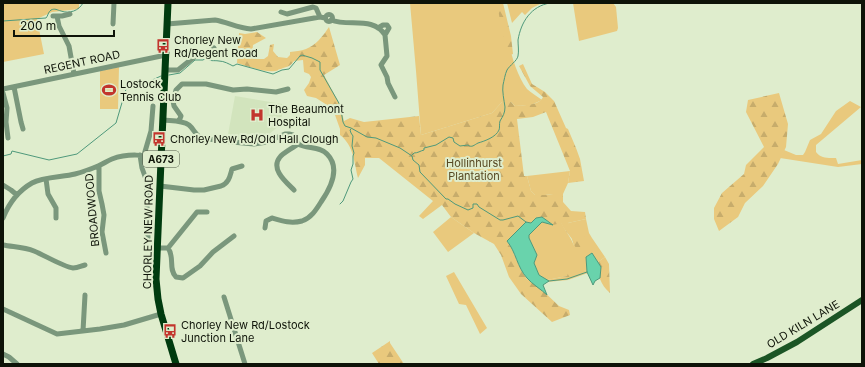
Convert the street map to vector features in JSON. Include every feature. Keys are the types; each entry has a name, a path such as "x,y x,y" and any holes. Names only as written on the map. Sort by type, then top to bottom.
{"highway":[{"name":"CHORLEY NEW ROAD","path":"168,3 156,288 161,314 176,364"}],"main road":[{"name":"OLD KILN LANE","path":"753,364 797,342 862,300"}],"street":[{"path":"113,24 114,3"},
{"path":"281,12 287,14 313,7 316,8 323,17"},
{"path":"70,14 55,16 65,43 69,48 74,74"},
{"path":"167,24 215,20 251,29 330,15 332,17 331,20 337,22 365,23 378,28 385,35"},
{"path":"378,28 387,24 389,28 385,35 387,56 381,65 395,97"},
{"path":"165,70 178,70 198,54 215,48"},
{"name":"REGENT ROAD","path":"3,89 166,55"},
{"path":"179,121 180,116 174,106 173,101 176,90 182,84 206,84 233,90 247,89 276,92 288,89"},
{"path":"14,87 23,129"},
{"path":"3,93 6,108 8,138"},
{"path":"147,234 147,182 142,168 142,155 151,131 151,108"},
{"path":"163,120 179,121 190,126 201,138 232,142 254,144 265,143 285,134 289,134 293,135 298,144 305,147 322,150 329,155 334,172 332,182 330,188 314,213 304,220 296,222 272,218 266,221 265,228"},
{"path":"294,190 279,173 277,165 280,157 298,144"},
{"path":"3,218 10,203 17,195 35,182 76,174 112,159 126,155 142,155 161,158"},
{"name":"BROADWOOD","path":"98,166 99,191 104,215 102,232 105,254"},
{"path":"160,186 204,190 221,186 228,180 232,169 242,166"},
{"path":"46,179 48,194 56,208 56,218"},
{"path":"3,185 17,195"},
{"path":"168,248 197,212 207,212"},
{"path":"168,248 172,255 173,272 176,277 183,278 200,266 213,252 234,236"},
{"path":"3,245 32,250 71,268 77,268 85,265"},
{"path":"157,248 168,248"},
{"path":"83,331 85,295"},
{"path":"224,297 245,364"},
{"path":"3,309 54,334 124,325 161,314"},
{"path":"3,354 17,364"}],"shaded area":[{"name":"The Beaumont Hospital","path":"235,96 282,104 281,123 268,135 268,140 259,142 227,140"},
{"path":"542,217 553,225 542,222 529,235 529,238 537,255 534,263 539,275 549,281 543,285 547,295 524,274 513,250 507,241 526,222 531,223 536,218"},
{"path":"592,253 601,267 600,278 595,281 593,285 587,272 586,257"}],"green space":[{"path":"3,3 79,3 79,9 52,12 37,19 44,54 3,62"},
{"path":"410,3 500,3 513,59 521,80 530,92 542,100 531,105 515,106 511,102 502,102 492,113 421,135"},
{"path":"497,3 503,3 511,36 513,54 510,55 504,36"},
{"path":"507,3 542,3 532,8 525,15 522,12 512,23"},
{"path":"573,3 613,3 616,7 617,31 579,41"},
{"name":"Hollinhurst Plantation","path":"329,27 340,65 324,75 340,105 344,121 350,118 364,122 419,116 421,135 492,113 502,102 511,102 515,106 535,104 543,97 530,86 519,66 523,64 532,84 545,92 554,101 576,148 580,159 584,181 568,183 570,171 546,112 533,117 517,119 524,176 527,176 531,191 535,195 563,194 563,202 571,211 585,212 586,219 568,223 587,239 587,241 579,248 576,248 572,239 561,223 553,225 542,217 536,218 507,241 527,279 539,287 559,306 569,310 570,315 552,322 521,294 509,277 501,255 494,244 474,233 451,217 442,205 423,219 419,216 433,201 379,158 365,158 365,165 358,178 351,149 345,139 340,135 340,129 335,115 328,109 327,105 316,98 307,96 304,90 311,77 309,74 304,72 303,60 294,61 291,65 276,71 256,69 237,63 239,33 245,34 257,32 266,38 253,45 252,55 256,59 264,59 268,56 270,45 274,44 273,51 278,57 287,58 290,55 290,52 304,50 316,43"},
{"name":"Lostock Tennis Club","path":"119,67 118,109 100,109 100,71"},
{"path":"779,93 788,124 786,147 778,164 763,186 745,203 738,217 719,231 714,219 714,208 722,193 744,174 746,165 764,147 746,112 748,100"},
{"path":"850,101 861,107 816,145 816,152 823,157 836,158 838,164 862,160 862,164 838,167 780,158 784,150 796,155 803,155 810,140 821,134 836,111"},
{"path":"570,171 568,183 563,194 535,195 531,191 527,176"},
{"path":"451,217 474,233 448,252 433,232"},
{"path":"586,219 589,233 605,257 598,262 592,253 586,257 587,270 567,276 547,280 539,275 534,263 537,255 529,235 542,222 553,224 561,222 574,246 568,223"},
{"path":"605,257 609,264 610,293 600,279 601,269 598,262"},
{"path":"578,268 583,271 587,270 588,273 568,280 547,282 549,281 547,280 567,276 569,271"},
{"path":"454,272 487,328 480,334 466,305 459,304 446,276"},
{"path":"390,341 404,364 379,364 372,353"}],"waterway":[{"path":"3,21 46,18 51,10 55,9 70,12 79,8 83,3"},
{"path":"412,155 424,150 424,148 436,145 449,137 453,138 454,142 460,146 472,146 490,138 498,132 500,121 505,109 503,85 507,70 518,56 519,33 524,21 532,11 550,3"},
{"path":"169,75 180,73 195,60 203,60 206,58 233,66 237,64 273,74 289,69 302,55 312,58 320,62 320,70 340,105 345,126 367,137 376,138 400,148 412,156 413,160 419,165 420,172 446,199 455,204 468,210 473,208 473,204 477,204 479,207 500,220 518,216 526,222"},
{"path":"3,156 11,154 12,151 49,160 77,154 116,123 126,89 144,81 150,81 161,76"},
{"path":"340,204 343,201 353,179 351,170 354,153 351,129"},
{"path":"549,281 567,279 587,272"}],"place":[{"name":"Chorley New Rd/Regent Road","path":"163,46"},
{"name":"Lostock Tennis Club","path":"109,90"},
{"name":"The Beaumont Hospital","path":"257,115"},
{"name":"Chorley New Rd/Old Hall Clough","path":"159,139"},
{"name":"Chorley New Rd/Lostock Junction Lane","path":"170,331"}]}
